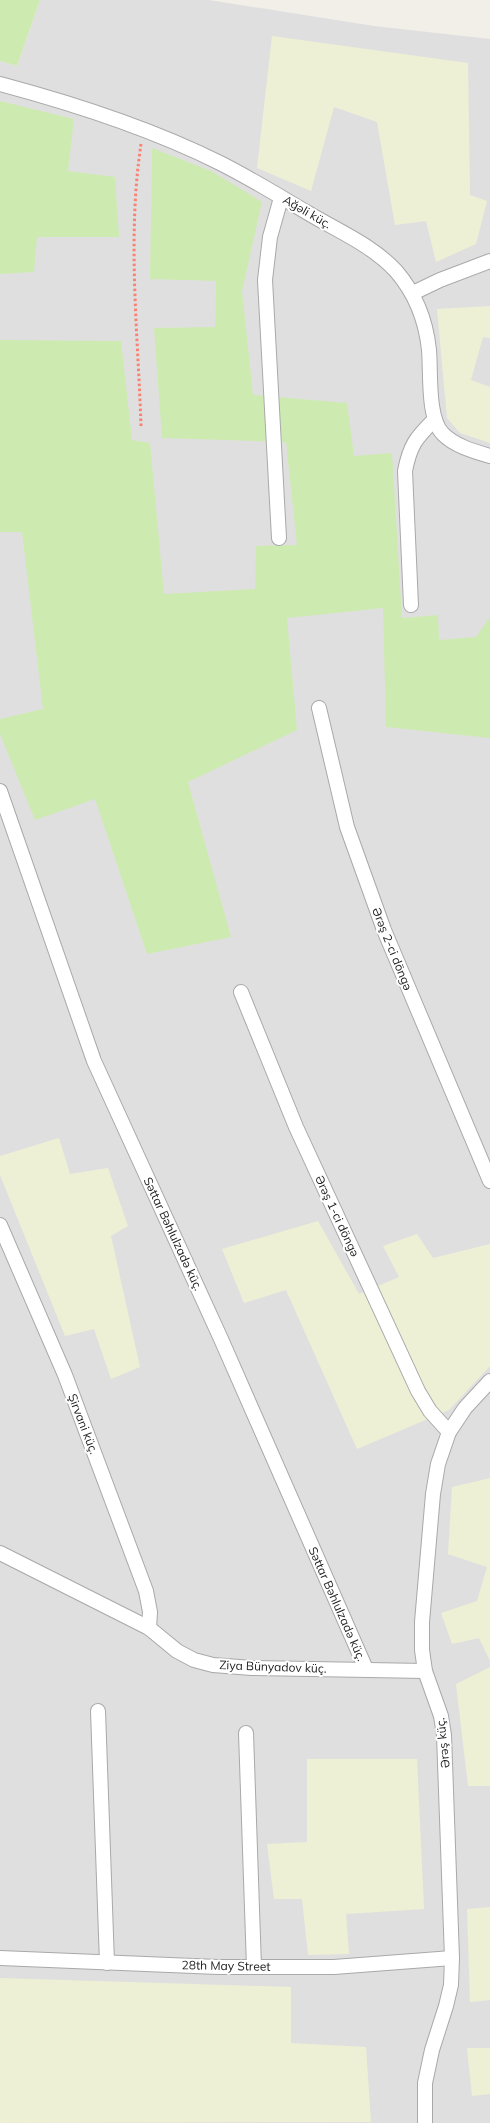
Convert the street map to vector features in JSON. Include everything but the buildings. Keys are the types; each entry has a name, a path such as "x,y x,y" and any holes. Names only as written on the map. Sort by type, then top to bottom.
{"street":[{"name":"Ağəli küç.","path":"0,84 98,112 221,164 374,251 396,271 413,293 424,322 429,348 434,420"},
{"path":"279,538 265,280 270,237 281,198"},
{"path":"413,293 440,280 490,261"},
{"path":"411,605 405,471 409,450 416,439 434,420 442,432 454,443 490,456"},
{"name":"Ərəş 2-ci döngə","path":"319,708 347,827 384,930 490,1181"},
{"name":"Səttar Bəhlulzadə küç.","path":"0,791 94,1061 221,1339 366,1669"},
{"name":"Ərəş 1-ci döngə","path":"241,992 296,1127 418,1391 430,1412 449,1432"},
{"name":"Şirvani küç.","path":"0,1225 64,1375 146,1591 150,1612 149,1628"},
{"name":"Ərəş küç.","path":"425,2123 425,2083 432,2050 451,1984 452,1958 444,1735 435,1693 425,1671 422,1650 422,1622 433,1494 438,1464 449,1432 465,1408 490,1381"},
{"name":"Ziya Bünyadov küç.","path":"0,1553 149,1628 177,1651 194,1660 213,1665 252,1668 425,1671"},
{"path":"98,1711 106,1963"},
{"path":"246,1733 254,1967"},
{"name":"28th May Street","path":"0,1958 106,1963 334,1968 452,1958"}],"path":[{"path":"141,426 134,222 135,184 143,131"}],"shaded area":[{"path":"40,0 209,0 374,26 490,39 490,2123 0,2123 0,61 17,66"}],"green space":[{"path":"0,0 40,0 17,66 0,61"},
{"path":"272,36 468,63 470,195 487,201 476,244 436,262 426,221 395,225 377,122 334,107 311,191 257,168"},
{"path":"0,101 74,119 68,171 115,177 119,237 37,237 34,272 0,274"},
{"path":"152,148 211,171 262,202 242,291 253,395 347,403 354,456 392,453 402,618 438,615 439,640 476,637 490,617 490,738 386,727 383,608 287,618 297,730 188,782 231,937 147,954 95,799 35,820 0,734 0,719 43,709 22,532 0,532 0,340 121,341 132,440 150,443 164,594 255,589 256,546 297,545 286,442 162,438 154,328 215,327 216,281 150,279"},
{"path":"490,306 490,338 483,337 471,380 490,387 490,443 460,433 447,418 437,309"},
{"path":"59,1138 70,1174 108,1168 128,1226 111,1236 140,1367 111,1379 94,1329 65,1336 0,1175 0,1156"},
{"path":"318,1221 359,1294 399,1277 383,1246 417,1234 433,1258 490,1244 490,1366 449,1410 357,1449 286,1290 244,1303 222,1249"},
{"path":"490,1478 490,1661 479,1638 452,1644 441,1613 477,1601 487,1567 448,1554 452,1487"},
{"path":"490,1667 490,1786 468,1786 456,1684"},
{"path":"307,1759 417,1759 424,1909 346,1914 349,1954 308,1955 302,1899 274,1899 267,1844 307,1842"},
{"path":"490,1907 490,2000 470,2002 467,1909"},
{"path":"0,1978 291,1987 291,2043 366,2047 371,2122 0,2123"},
{"path":"467,2048 490,2048 490,2094 472,2096"}]}
